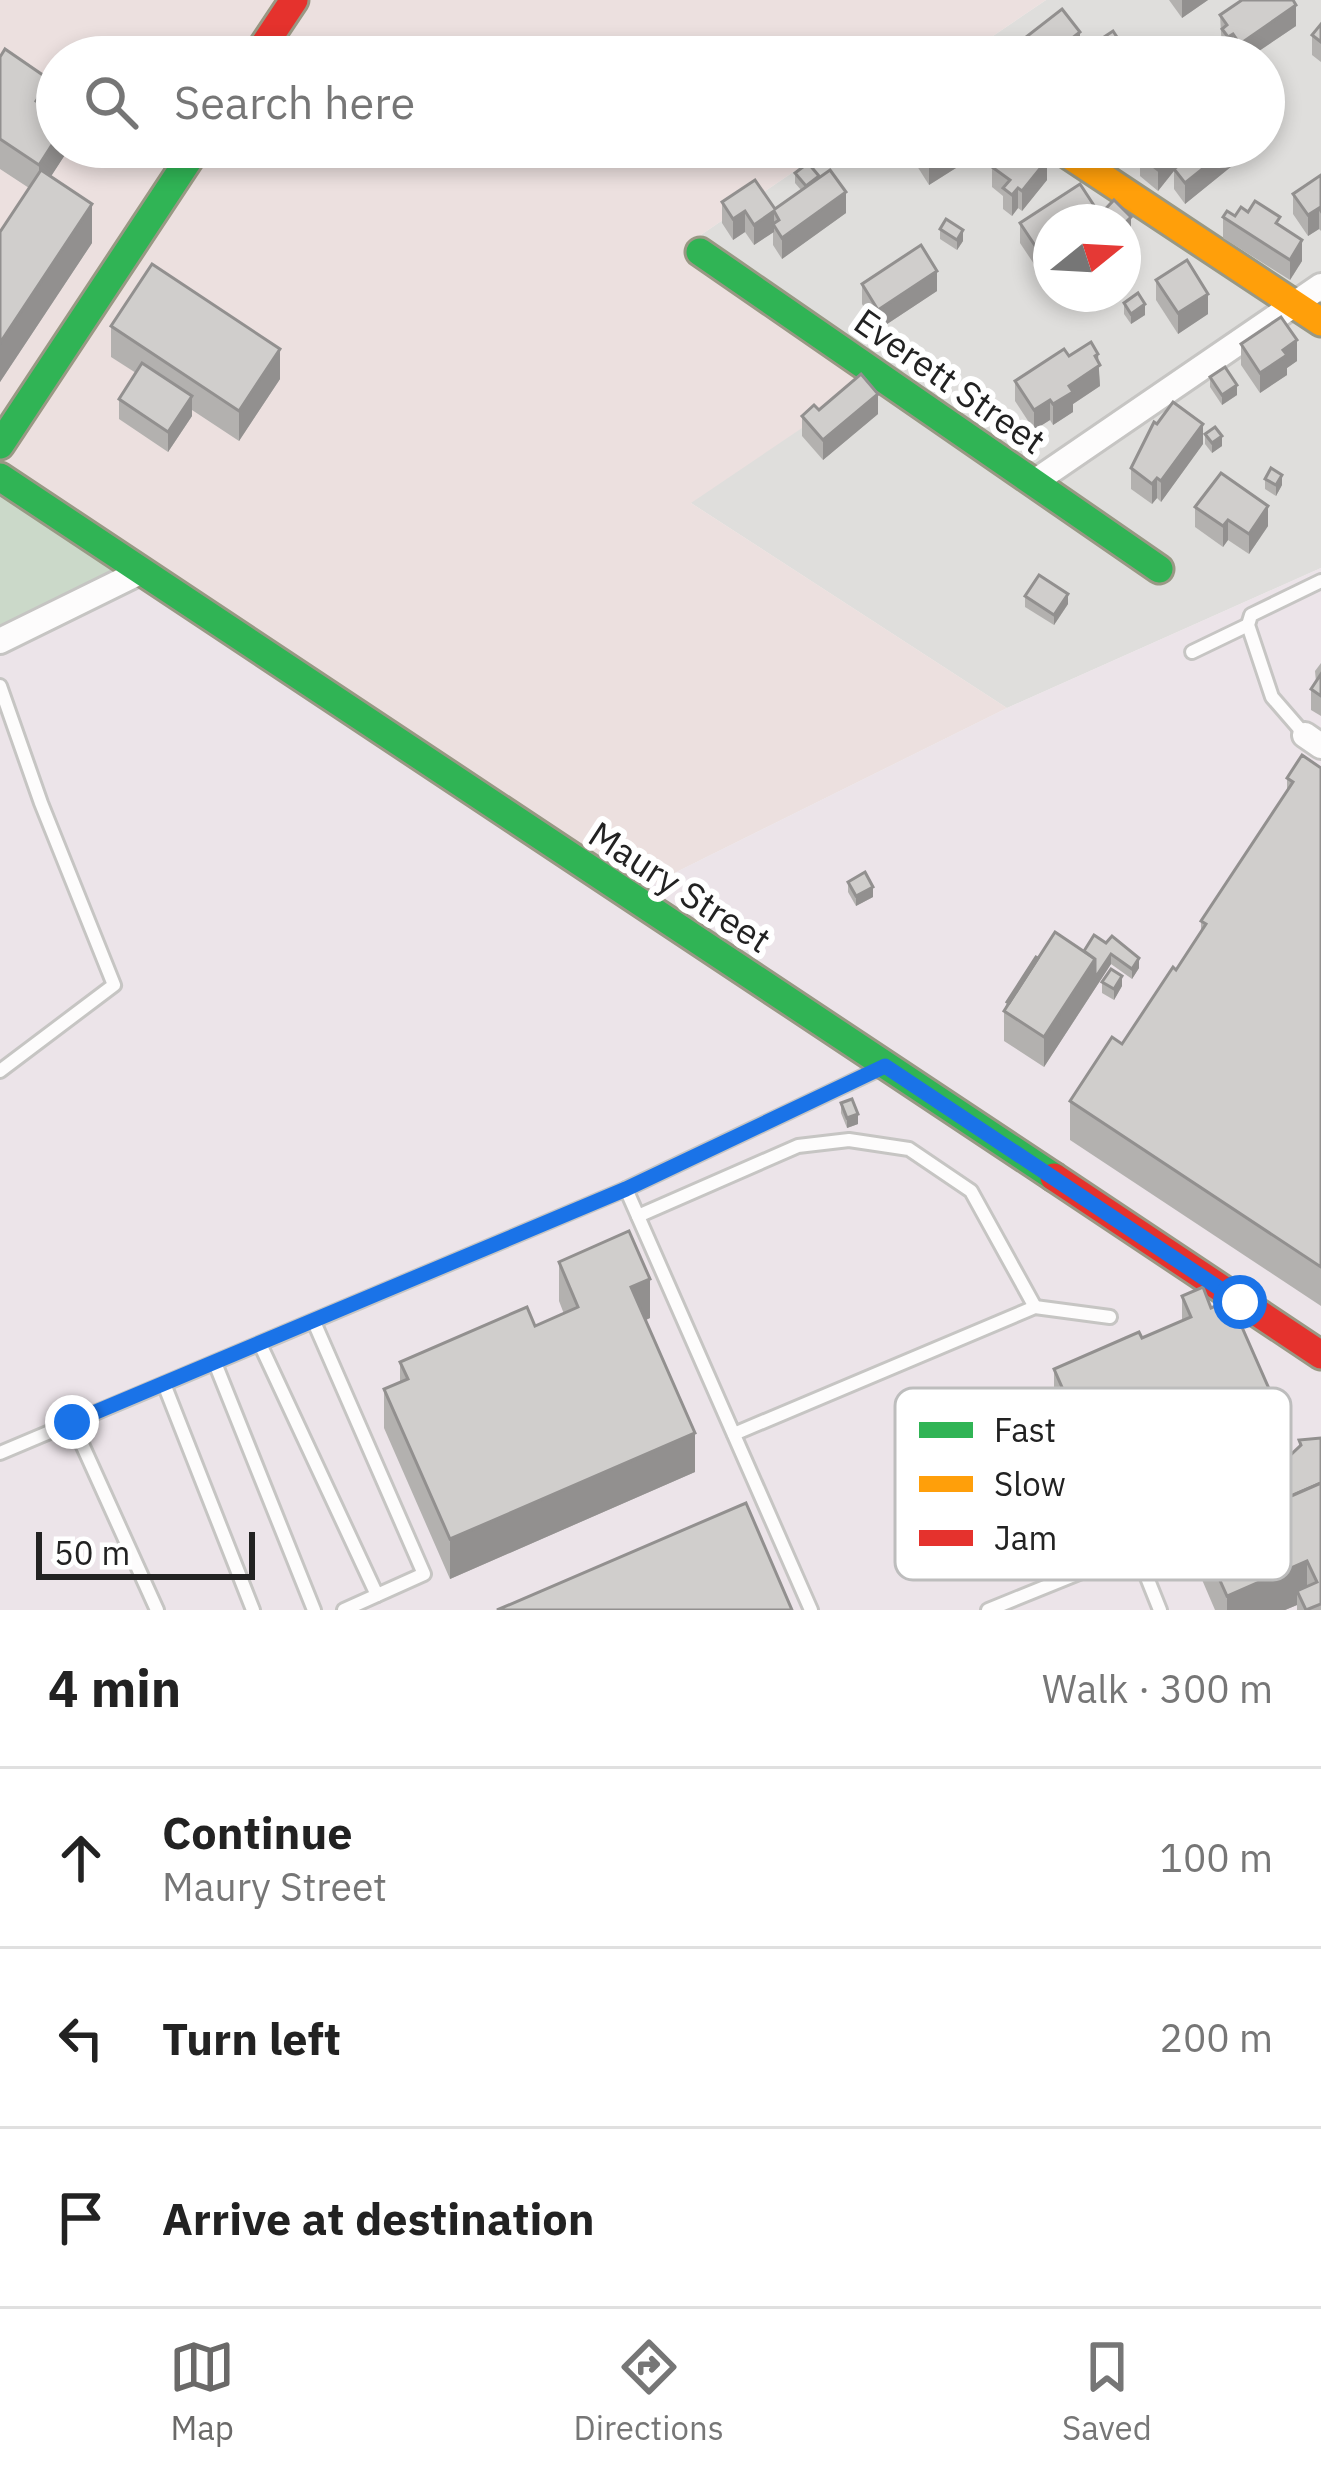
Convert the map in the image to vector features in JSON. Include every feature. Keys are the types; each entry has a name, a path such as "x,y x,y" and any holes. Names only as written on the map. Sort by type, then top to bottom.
{"street":[{"path":"270,36 294,0"},
{"path":"0,445 183,168"},
{"path":"1089,168 1321,322"},
{"name":"Everett Street","path":"700,252 1159,569"},
{"path":"1033,483 1321,286"},
{"name":"Maury Street","path":"0,477 1321,1355"},
{"path":"0,641 140,572"}],"lane":[{"path":"1313,740 1272,697 1248,625 1251,615 1321,580"},
{"path":"1192,652 1248,625"},
{"path":"0,686 114,986 0,1071"},
{"path":"0,1453 626,1189 885,1066"},
{"path":"638,1216 798,1147 849,1140 909,1149 971,1191 1035,1307"},
{"path":"626,1189 811,1610"},
{"path":"734,1434 1035,1307 1110,1317"},
{"path":"314,1322 424,1574 344,1610"},
{"path":"260,1344 376,1595"},
{"path":"215,1363 314,1610"},
{"path":"164,1384 253,1610"},
{"path":"72,1422 157,1610"},
{"path":"988,1610 1062,1580"},
{"path":"1148,1580 1160,1610"}],"shaded area":[{"path":"0,0 1046,0 993,36 36,36 36,168 799,168 689,243 876,378 691,503 1007,708 624,898 0,480"},
{"path":"1046,0 1321,0 1321,568 1007,708 691,503 689,243 799,168 1285,168 1285,36 993,36"},
{"path":"1321,568 1321,1610 0,1610 0,653 154,580 624,898 1007,708"}],"green space":[{"path":"0,480 154,580 0,653"}],"building":[{"path":"1242,0 1293,0 1296,5 1251,36 1227,36 1220,15"},
{"path":"1062,9 1080,32 1075,36 1027,36"},
{"path":"5,49 36,70 36,163 0,139 0,57"},
{"path":"812,168 819,176 806,186 795,173"},
{"path":"993,168 1041,168 1022,191 1018,188 1012,195 1003,188 1010,180"},
{"path":"1175,168 1204,168 1185,183"},
{"path":"41,170 92,204 0,343 0,232"},
{"path":"830,170 846,192 782,238 773,224 779,220 774,211 754,225 745,211 733,219 722,202 755,180 775,209"},
{"path":"1321,175 1321,211 1308,215 1293,194"},
{"path":"1080,184 1093,204 1049,204"},
{"path":"1255,201 1280,217 1276,223 1302,240 1290,260 1223,217 1227,211 1235,216 1241,207 1248,212"},
{"path":"1033,215 1033,242 1020,223"},
{"path":"946,219 963,230 957,240 940,229"},
{"path":"921,245 937,271 878,310 862,284"},
{"path":"1187,260 1208,294 1178,313 1156,280"},
{"path":"152,264 280,349 239,411 111,326"},
{"path":"1281,317 1297,340 1283,350 1287,355 1260,373 1241,344"},
{"path":"1091,342 1100,365 1069,386 1073,392 1034,410 1015,381 1064,349 1069,356"},
{"path":"142,363 192,396 168,432 119,399"},
{"path":"1225,367 1237,385 1222,395 1210,377"},
{"path":"861,374 878,394 823,440 802,416 814,405 819,410"},
{"path":"1173,402 1203,424 1161,481 1157,478 1152,484 1131,468 1154,422"},
{"path":"1215,427 1222,436 1212,443 1205,434"},
{"path":"1271,468 1282,475 1276,485 1265,479"},
{"path":"1221,473 1268,506 1249,534 1228,520 1223,526 1195,507"},
{"path":"1039,575 1068,594 1054,615 1025,596"},
{"path":"1321,674 1321,696 1311,689"},
{"path":"1302,755 1321,768 1321,1267 1070,1101 1112,1037 1122,1044 1173,967 1176,970 1206,924 1201,921 1293,782 1287,778"},
{"path":"865,872 873,887 856,896 848,882"},
{"path":"1055,932 1095,959 1044,1037 1004,1011"},
{"path":"1094,935 1106,943 1112,936 1139,958 1132,969 1111,954 1095,978 1095,959 1084,951"},
{"path":"1036,957 1038,958 1007,1002"},
{"path":"1111,969 1122,976 1114,989 1102,982"},
{"path":"852,1099 858,1114 847,1118 841,1103"},
{"path":"629,1231 650,1279 631,1287 695,1433 450,1539 384,1389 408,1379 400,1362 527,1307 535,1326 578,1307 559,1262"},
{"path":"1203,1287 1211,1308 1230,1300 1269,1388 1062,1388 1054,1369 1139,1332 1142,1338 1191,1317 1182,1296"},
{"path":"1321,1438 1321,1483 1291,1496 1291,1454 1301,1445 1299,1440"},
{"path":"1321,1483 1321,1604 1306,1610 1297,1591 1317,1582 1307,1561 1291,1568 1291,1496"},
{"path":"746,1503 792,1610 497,1610"},
{"path":"1220,1580 1264,1580 1227,1596"}],"traffic: fast":[{"path":"0,445 183,168"},
{"path":"700,252 1159,569"},
{"path":"0,477 1054,1177"}],"traffic: slow":[{"path":"1089,168 1321,322"}],"traffic: jam":[{"path":"270,36 294,0"},
{"path":"1054,1177 1321,1355"}],"route":[{"path":"72,1422 626,1189 885,1066 1240,1302"}]}
